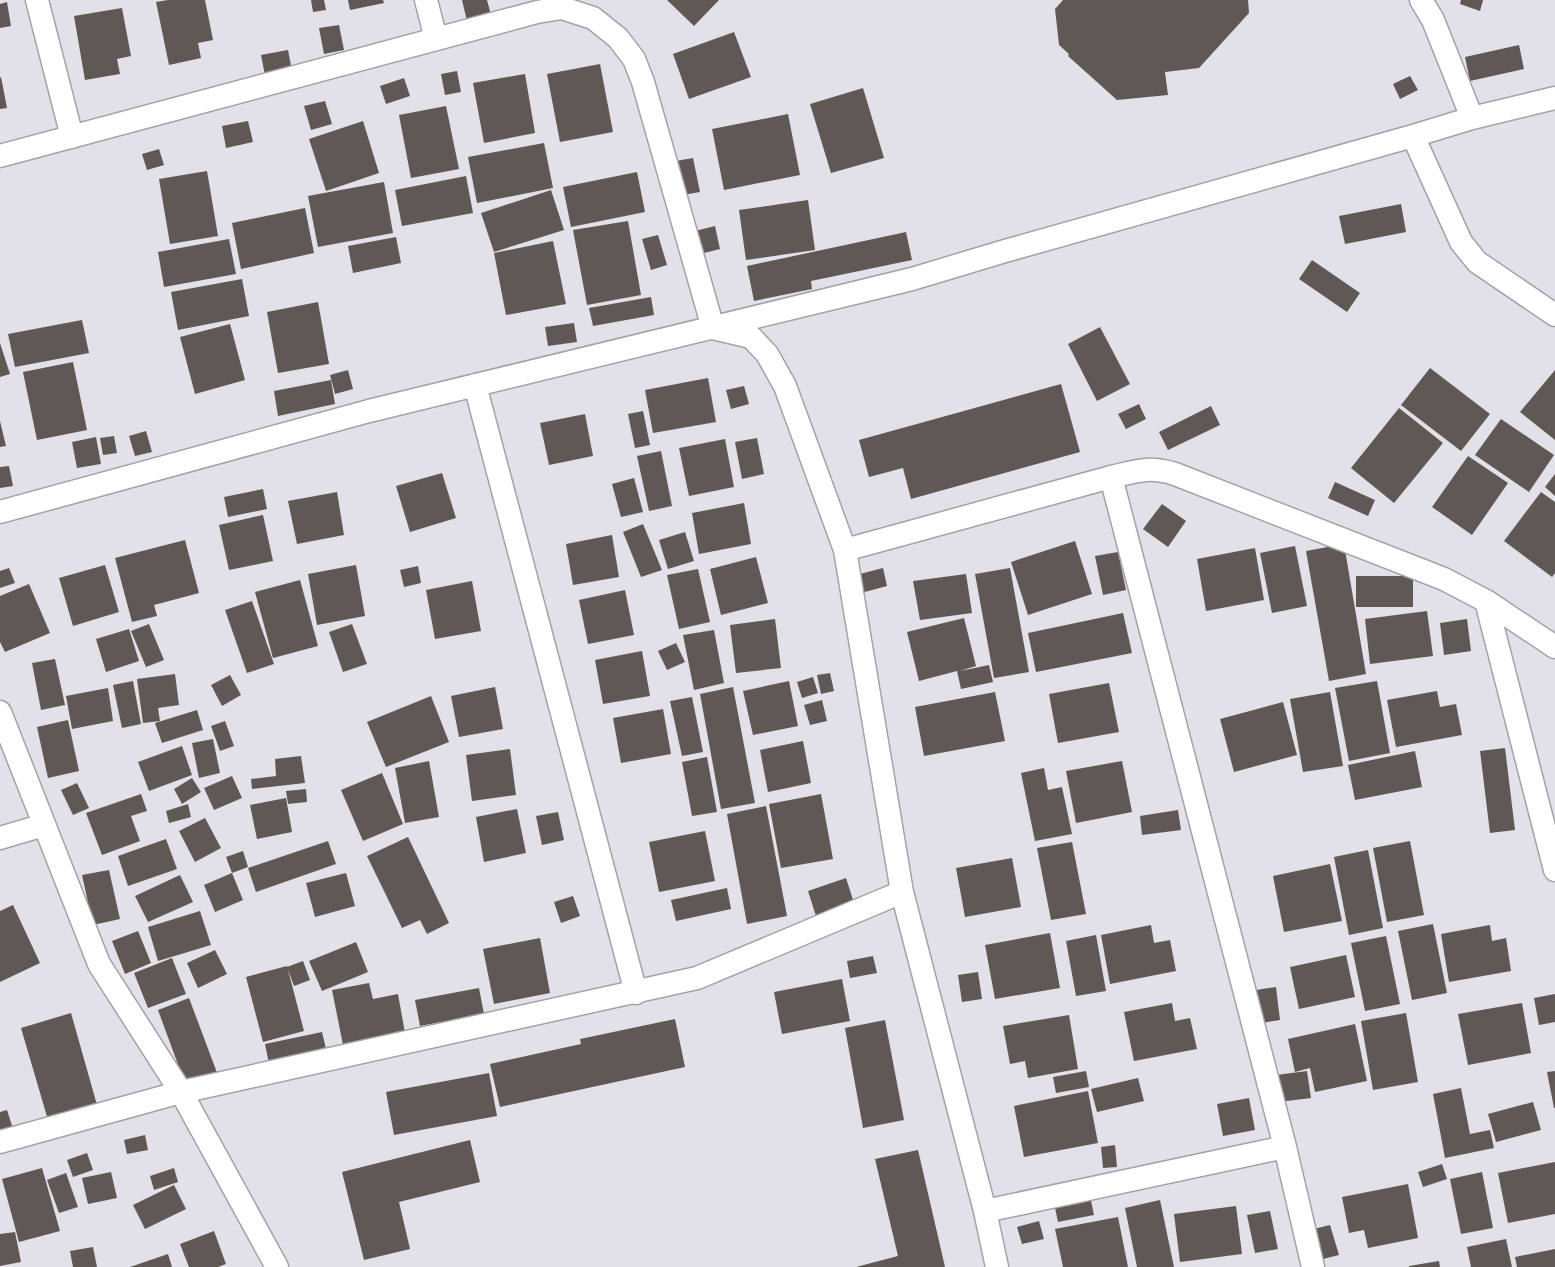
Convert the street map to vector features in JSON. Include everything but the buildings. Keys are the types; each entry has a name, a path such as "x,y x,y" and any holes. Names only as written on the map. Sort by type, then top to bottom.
{"street":[{"path":"36,0 72,137"},
{"path":"426,0 436,39"},
{"path":"1421,0 1433,20 1472,118"},
{"path":"0,156 538,12 562,8 593,18 618,38 634,59 644,82 713,328"},
{"path":"0,512 369,411 912,279 1472,118 1555,98"},
{"path":"1413,136 1460,242 1477,262 1555,314"},
{"path":"713,328 751,337 767,354 784,386 845,550 902,892 985,1210 997,1267"},
{"path":"475,386 636,993"},
{"path":"845,550 1111,477 1141,470 1158,469 1444,579 1486,601 1555,647"},
{"path":"1111,477 1285,1147 1313,1267"},
{"path":"1486,601 1555,870"},
{"path":"0,712 99,964 181,1092 277,1267"},
{"path":"0,838 44,825"},
{"path":"0,1142 181,1092 697,978 902,892"},
{"path":"985,1210 1285,1147"}]}
